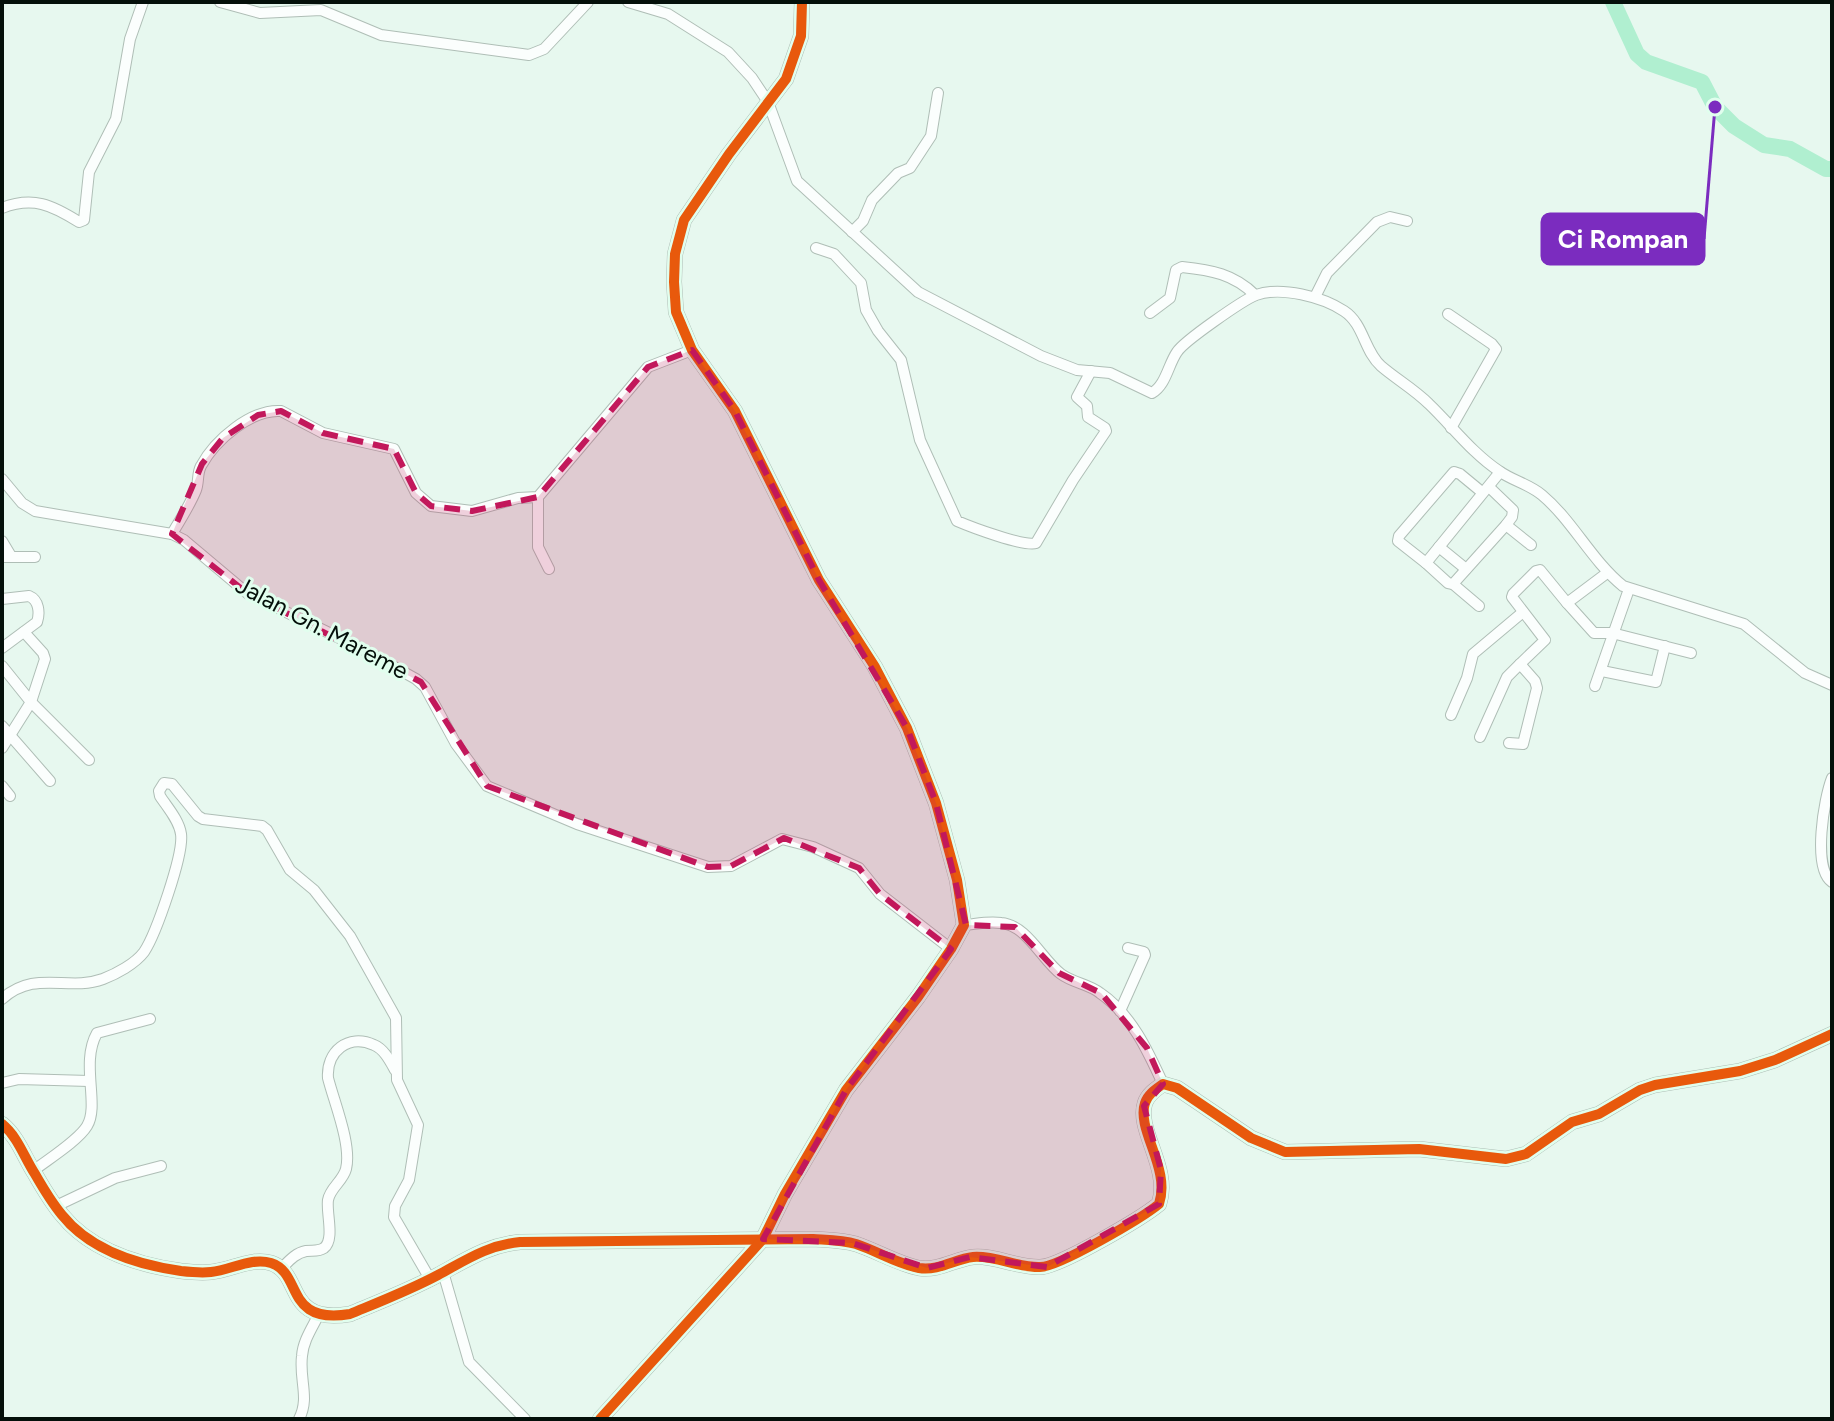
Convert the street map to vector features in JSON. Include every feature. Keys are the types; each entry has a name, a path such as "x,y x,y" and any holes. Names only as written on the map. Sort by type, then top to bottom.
{"street":[{"path":"2,208 34,201 48,204 79,222 84,220 89,172 116,119 130,39 143,2"},
{"path":"220,2 260,13 321,10 381,35 529,55 544,49 588,2"},
{"path":"628,2 668,14 713,41 740,64 768,102 794,176 814,198 918,292 951,311 1041,356 1077,370 1110,373 1149,392 1155,391 1185,343 1255,295 1296,294 1332,304 1353,318 1377,363 1428,402 1451,428 1500,472 1541,494 1562,514 1607,573 1629,589 1744,624 1805,673 1832,685"},
{"path":"600,1419 763,1239 785,1194 846,1090 918,997 964,925 957,880 936,803 907,728 875,667 819,580 735,411 692,350 676,312 674,282 679,233 684,220 786,79 801,36 802,2"},
{"path":"852,232 863,221 869,204 898,173 910,168 931,136 938,93"},
{"path":"1315,297 1327,273 1377,222 1390,217 1407,221"},
{"path":"816,248 834,254 859,280 866,310 901,360 920,440 957,521 1011,541 1036,543 1106,430 1088,417 1087,406 1077,397 1091,371"},
{"path":"1150,313 1170,298 1179,267 1225,274 1255,295"},
{"path":"1448,314 1496,349 1451,428"},
{"path":"549,569 538,547 538,497 648,367 692,350"},
{"path":"172,534 195,492 202,464 215,447 223,438 258,415 274,410 323,433 394,449 416,493 431,506 472,511 518,498 538,497"},
{"path":"1453,584 1506,525 1513,510 1454,472 1399,536 1400,544 1479,606"},
{"path":"1426,563 1500,472"},
{"name":"Jalan Gn. Mareme","path":"2,479 22,503 35,511 172,534 184,540 247,593 364,650 421,682 475,773 493,790 577,824 708,867 731,866 782,839 813,847 859,868 880,894 951,949"},
{"path":"1506,525 1531,545"},
{"path":"2,541 6,556 35,557"},
{"path":"1439,547 1466,569"},
{"path":"1480,737 1508,674 1545,640 1512,595 1538,570 1543,571 1594,633 1612,633 1691,653"},
{"path":"1567,603 1607,573"},
{"path":"1595,686 1629,589"},
{"path":"2,599 29,596 35,600 39,617 24,632 4,643"},
{"path":"1451,715 1467,678 1473,654 1523,612"},
{"path":"2,748 31,702 45,656 24,632"},
{"path":"1602,671 1656,682 1665,646"},
{"path":"1509,743 1523,744 1537,685 1520,664"},
{"path":"2,666 31,702 89,760"},
{"path":"2,726 50,781"},
{"path":"1832,778 1822,818 1825,874 1832,882"},
{"path":"2,999 27,984 45,981 91,982 104,978 143,952 165,903 181,842 181,831 160,796 160,786 172,784 203,819 262,826 290,870 325,902 350,936 396,1018 397,1080 418,1125 409,1180 395,1206 394,1217 437,1275 469,1362 525,1419"},
{"path":"2,786 10,796"},
{"path":"964,925 997,922 1015,927 1059,973 1101,993 1120,1011 1147,1048 1163,1084"},
{"path":"1120,1011 1145,955 1128,948"},
{"path":"33,1171 88,1125 91,1113 90,1045 97,1033 150,1019"},
{"path":"1163,1084 1177,1088 1251,1138 1285,1152 1419,1149 1506,1159 1526,1154 1572,1122 1599,1114 1640,1090 1740,1071 1775,1060 1832,1034"},
{"path":"281,1269 293,1257 305,1251 322,1250 326,1246 329,1239 328,1201 346,1170 345,1144 328,1078 327,1067 331,1057 343,1044 374,1044 382,1050 396,1072"},
{"path":"2,1083 19,1079 89,1081"},
{"path":"2,1124 62,1216 98,1244 114,1253 151,1265 183,1271 211,1272 261,1262 272,1263 281,1269 300,1301 319,1314 335,1316 350,1314 437,1275 478,1252 504,1243 813,1239 852,1243 916,1267 927,1268 970,1257 1036,1267 1057,1264 1159,1204 1161,1170 1144,1106 1146,1099 1163,1084"},
{"path":"56,1206 115,1178 161,1166"},
{"path":"299,1419 306,1401 300,1380 302,1355 305,1340 319,1314"}],"highlighted area":[{"path":"692,350 735,411 819,580 907,728 936,803 966,925 1015,927 1059,973 1101,993 1147,1048 1163,1084 1144,1106 1161,1170 1159,1204 1047,1267 970,1257 927,1268 852,1243 763,1239 846,1090 951,949 880,894 859,868 784,838 731,866 708,867 487,786 421,682 247,593 172,534 202,464 223,438 258,415 281,411 323,433 394,449 416,493 431,506 472,511 538,497 648,367"}],"waterway":[{"path":"1613,2 1637,54 1646,62 1702,82 1715,107 1734,126 1764,145 1790,149 1826,169 1832,169"}],"cycle path":[{"path":"600,1419 763,1239 785,1194 846,1090 918,997 964,925 957,880 936,803 907,728 875,667 819,580 735,411 692,350 676,312 675,254 684,220 786,79 801,36 802,2"},
{"path":"2,1124 17,1141 62,1215 86,1238 101,1247 132,1260 185,1271 211,1272 249,1263 271,1263 281,1269 304,1305 314,1312 350,1314 417,1286 487,1250 520,1242 813,1239 856,1244 919,1268 933,1268 973,1257 1040,1267 1082,1251 1159,1204 1161,1177 1144,1114 1148,1097 1163,1084 1177,1088 1251,1138 1285,1152 1419,1149 1506,1159 1526,1154 1572,1122 1599,1114 1640,1090 1740,1071 1775,1060 1832,1034"}],"place":[{"name":"Ci Rompan","path":"1715,107"}]}
